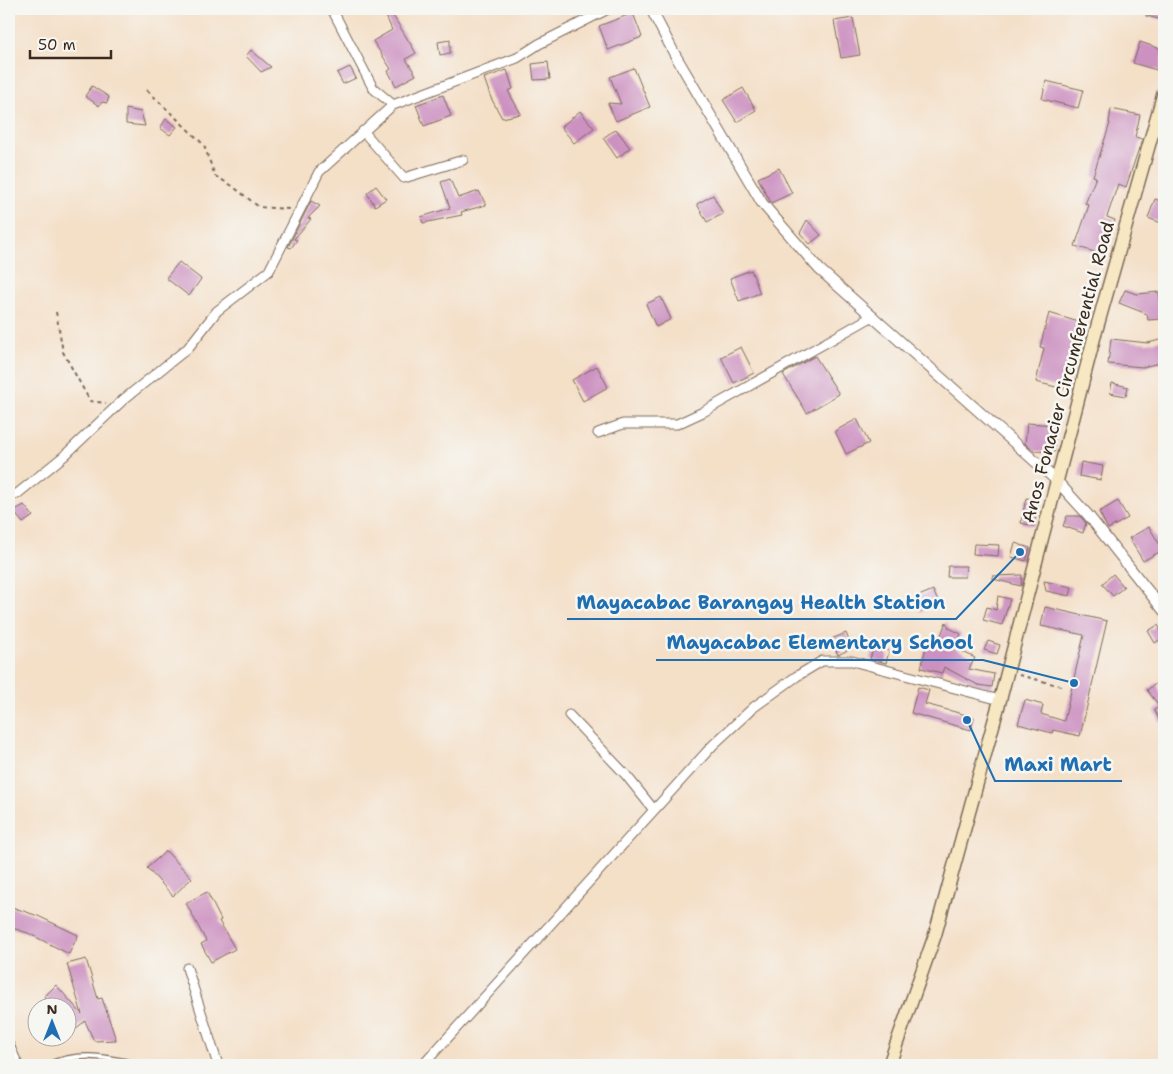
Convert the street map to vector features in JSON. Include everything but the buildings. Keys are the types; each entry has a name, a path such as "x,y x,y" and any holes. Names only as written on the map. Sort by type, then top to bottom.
{"main road":[{"name":"Anos Fonacier Circumferential Road","path":"889,1065 936,935 1000,700 1096,328 1164,92"}],"street":[{"path":"9,496 17,494 64,456 119,404 188,348 217,311 269,271 319,172 393,105 516,58 539,44 608,9"},
{"path":"651,9 674,53 762,203 819,269 1056,480 1088,515 1164,612"},
{"path":"334,13 373,88 393,105"},
{"path":"363,131 404,178 463,160"},
{"path":"598,433 623,424 677,424 703,412 873,316"},
{"path":"423,1065 713,745 754,707 797,676 822,661 852,661 1000,700"},
{"path":"569,714 626,775 654,810"},
{"path":"188,968 218,1065"},
{"path":"9,1045 18,1065"}],"lane":[{"path":"47,1065 78,1055 142,1065"}],"path":[{"path":"147,90 204,145 215,176 231,185 259,207 299,210"},
{"path":"56,312 63,352 90,401 119,404"},
{"path":"1007,672 1061,686"}],"place":[{"name":"Mayacabac Barangay Health Station","path":"1020,552"},
{"name":"Mayacabac Elementary School","path":"1074,683"},
{"name":"Maxi Mart","path":"967,720"}]}
